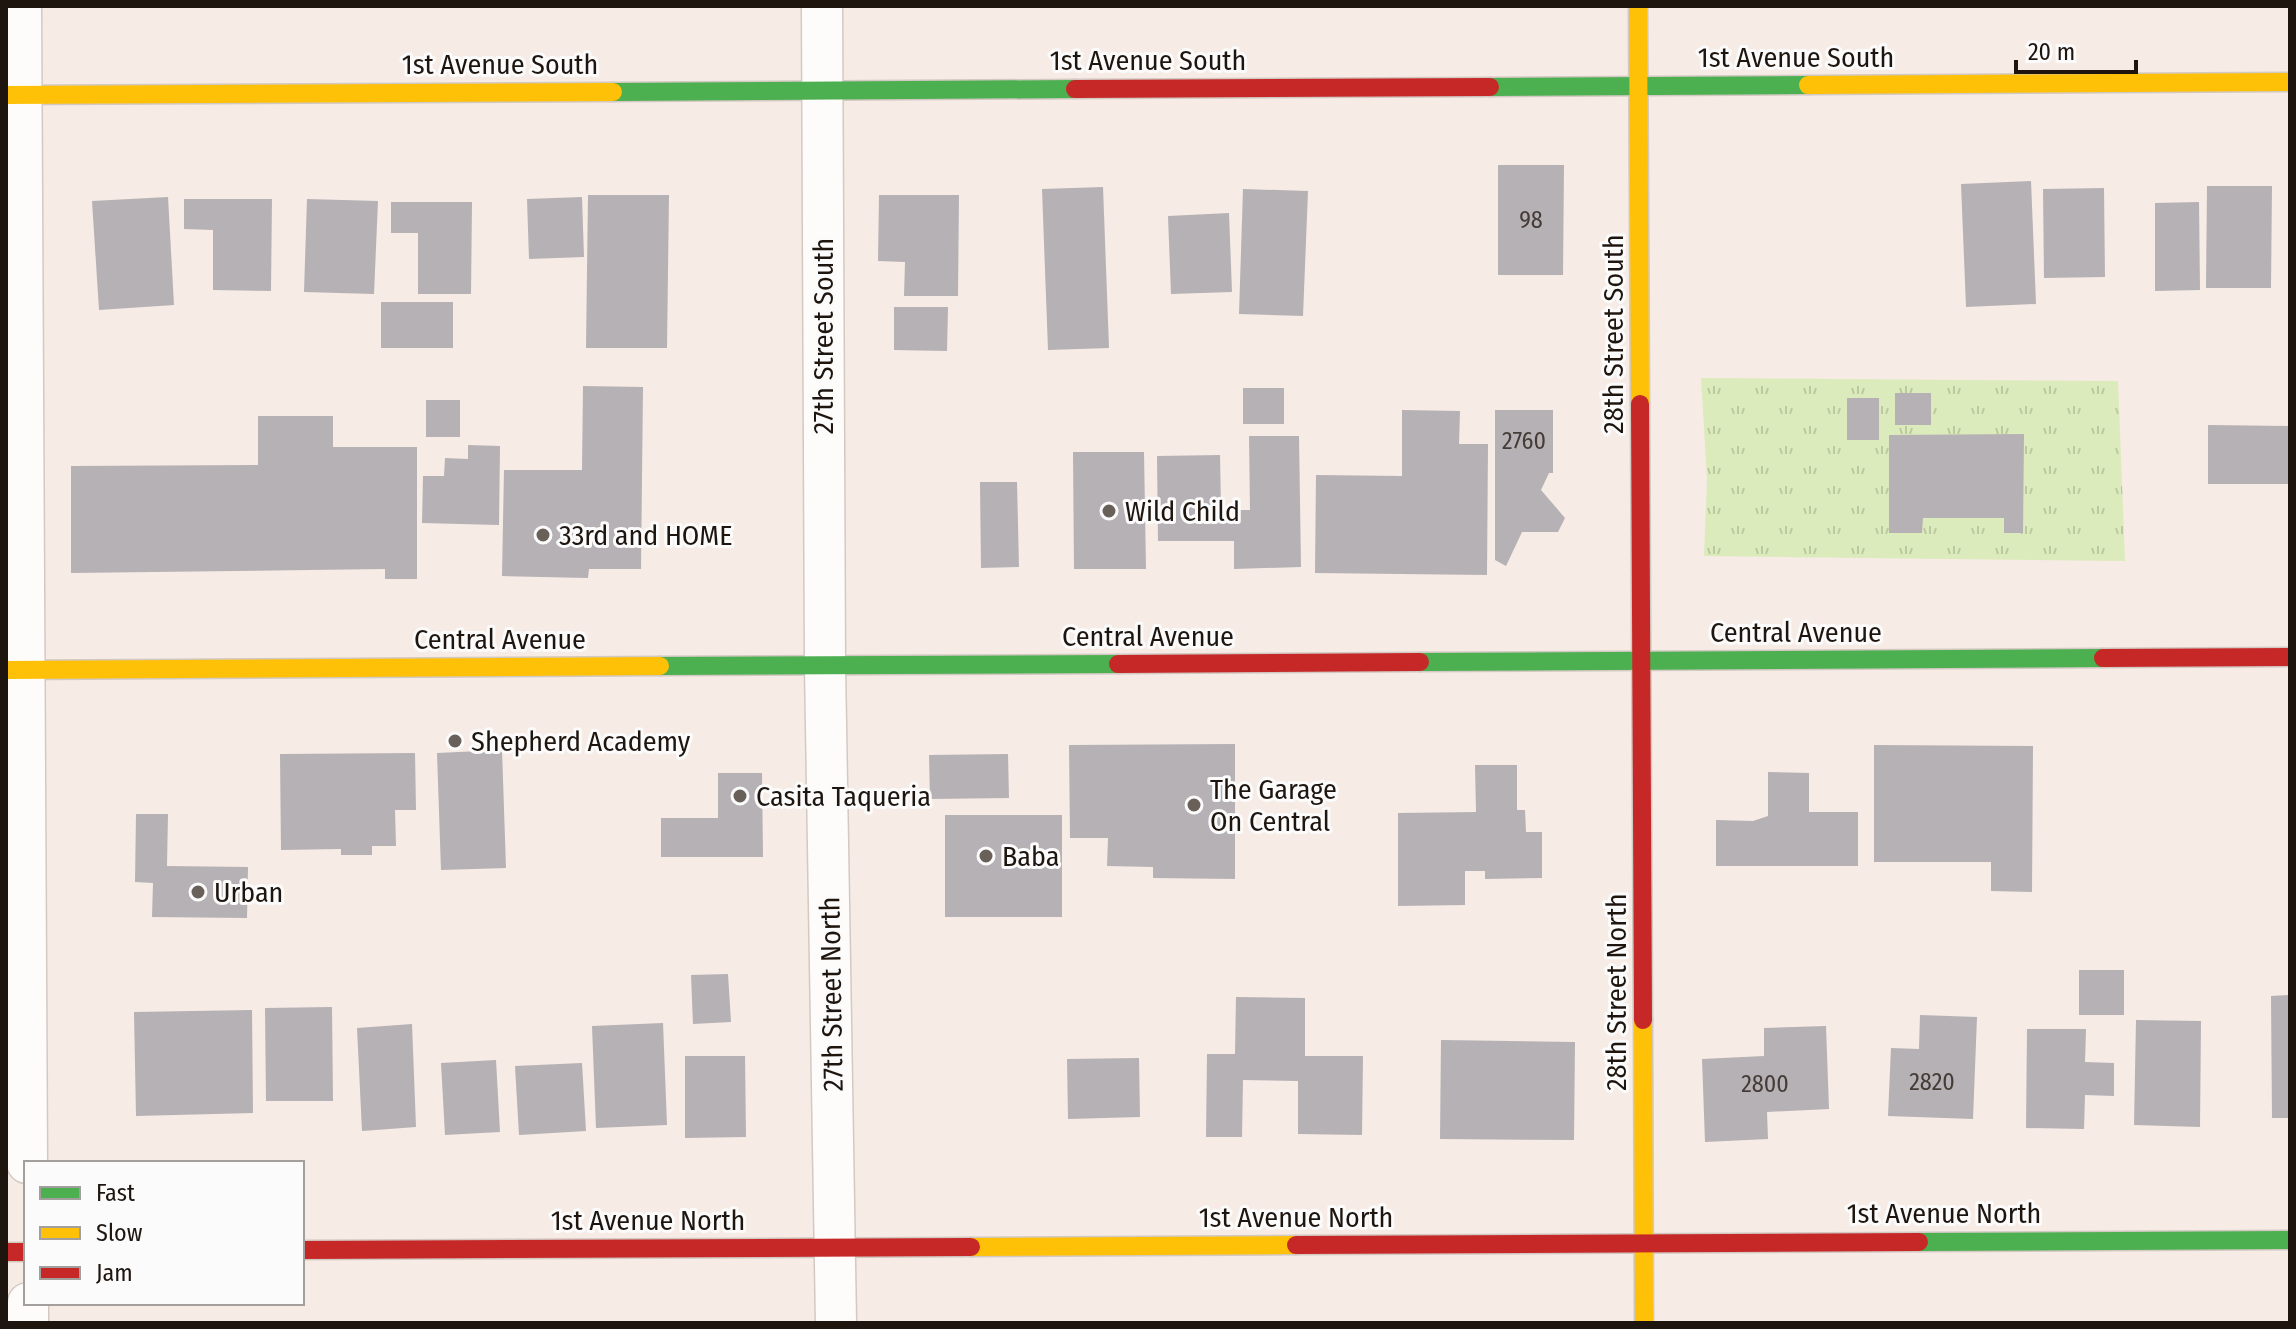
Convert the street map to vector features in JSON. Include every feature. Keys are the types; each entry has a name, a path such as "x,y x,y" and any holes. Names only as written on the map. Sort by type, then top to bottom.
{"main road":[{"name":"28th Street South","path":"1638,6 1642,661"},
{"name":"1st Avenue South","path":"14,95 2290,82"},
{"name":"Central Avenue","path":"15,670 2290,657"},
{"name":"28th Street North","path":"1642,661 1644,1323"},
{"name":"1st Avenue North","path":"304,1250 2290,1240"}],"street":[{"path":"21,6 14,95 15,670 27,1161"},
{"name":"27th Street South","path":"822,6 825,665"},
{"name":"27th Street North","path":"825,665 836,1323"}],"green space":[{"path":"1701,378 2118,381 2125,561 1704,556 1707,480"}],"building":[{"path":"1498,165 1564,165 1563,275 1498,275"},
{"path":"2031,181 2036,304 1966,307 1961,184"},
{"path":"2207,186 2272,186 2271,288 2206,288"},
{"path":"1103,187 1109,348 1048,350 1042,189"},
{"path":"2104,188 2105,277 2044,278 2043,189"},
{"path":"1243,189 1308,191 1303,316 1239,314"},
{"path":"588,195 669,195 667,348 586,348"},
{"path":"879,195 959,195 958,296 904,296 905,262 878,261"},
{"path":"168,197 174,305 99,310 92,201"},
{"path":"582,197 584,257 529,259 527,199"},
{"path":"184,199 272,199 271,291 213,290 213,230 184,229"},
{"path":"307,199 378,201 374,294 304,292"},
{"path":"391,202 472,202 471,294 418,294 418,233 391,233"},
{"path":"2199,202 2200,290 2155,291 2155,203"},
{"path":"1229,213 1232,292 1171,294 1168,216"},
{"path":"381,302 453,302 453,348 381,348"},
{"path":"894,307 948,307 947,351 894,350"},
{"path":"583,386 643,387 641,569 589,569 588,578 502,576 504,470 582,470"},
{"path":"1243,388 1284,388 1284,424 1243,424"},
{"path":"1895,393 1931,393 1931,425 1895,425"},
{"path":"1847,398 1879,398 1879,440 1847,440"},
{"path":"426,400 460,400 460,437 426,437"},
{"path":"1402,410 1460,411 1459,444 1488,444 1487,575 1315,573 1316,475 1402,476"},
{"path":"1495,410 1553,410 1553,473 1549,473 1541,490 1565,518 1558,532 1522,532 1506,566 1495,560"},
{"path":"258,416 333,416 333,447 417,447 417,579 385,579 385,569 71,573 71,466 258,465"},
{"path":"2208,425 2290,426 2290,484 2208,484"},
{"path":"2024,434 2023,533 2004,533 2004,518 1923,518 1922,533 1889,533 1889,435"},
{"path":"1249,436 1299,436 1301,567 1234,569 1234,541 1158,541 1157,456 1220,455 1221,510 1250,510"},
{"path":"468,445 500,446 499,525 422,523 423,476 444,476 445,458 468,459"},
{"name":"Wild Child","path":"1073,452 1144,452 1146,569 1074,569"},
{"path":"980,482 1017,482 1019,567 981,568"},
{"path":"1235,744 1235,879 1153,878 1153,867 1107,866 1108,838 1070,838 1069,745"},
{"path":"1874,745 2033,746 2032,892 1991,891 1991,862 1874,862"},
{"path":"502,750 506,868 441,870 437,753"},
{"path":"415,753 416,810 395,810 396,846 372,846 372,855 341,855 341,849 281,850 280,754"},
{"path":"1008,754 1009,798 930,799 929,755"},
{"path":"1475,765 1517,765 1517,810 1525,810 1526,832 1542,832 1542,878 1485,879 1485,871 1465,871 1465,905 1398,906 1398,813 1476,812"},
{"path":"1768,772 1809,773 1809,812 1858,812 1858,866 1716,866 1716,820 1753,821 1768,816"},
{"name":"Casita Taqueria","path":"718,773 762,773 763,857 661,857 661,818 718,818"},
{"path":"136,814 168,814 167,866 248,867 247,918 152,917 153,883 135,882"},
{"path":"945,815 1062,815 1062,917 945,917"},
{"path":"2079,970 2124,970 2124,1015 2079,1015"},
{"path":"728,974 731,1022 693,1024 691,975"},
{"path":"2290,995 2290,1118 2272,1118 2271,996"},
{"path":"1236,997 1305,998 1305,1056 1363,1056 1362,1135 1298,1134 1298,1081 1243,1080 1242,1137 1206,1137 1207,1054 1235,1054"},
{"path":"332,1007 333,1101 266,1101 265,1008"},
{"path":"252,1010 253,1113 136,1116 134,1012"},
{"path":"1920,1015 1977,1017 1973,1119 1888,1116 1891,1048 1919,1049"},
{"path":"2136,1020 2201,1021 2200,1127 2134,1125"},
{"path":"663,1023 667,1125 596,1128 592,1026"},
{"path":"412,1024 416,1127 362,1131 357,1028"},
{"path":"1826,1026 1829,1109 1767,1112 1768,1139 1705,1142 1702,1059 1764,1056 1764,1028"},
{"path":"2027,1029 2086,1029 2085,1062 2114,1063 2114,1096 2085,1095 2084,1129 2026,1128"},
{"path":"1441,1040 1575,1042 1574,1140 1440,1139"},
{"path":"685,1056 745,1056 746,1137 685,1138"},
{"path":"1139,1058 1140,1117 1068,1119 1067,1059"},
{"path":"496,1060 500,1132 445,1135 441,1063"},
{"path":"582,1063 586,1131 519,1135 515,1066"}],"traffic: fast":[{"path":"1490,87 1808,85"},
{"path":"613,92 1075,89"},
{"path":"1420,662 2103,658"},
{"path":"660,666 1118,664"},
{"path":"1919,1242 2290,1240"}],"traffic: slow":[{"path":"1638,6 1640,404"},
{"path":"1808,85 2290,82"},
{"path":"6,95 613,92"},
{"path":"6,670 660,666"},
{"path":"1643,1020 1644,1323"},
{"path":"971,1247 1296,1245"}],"traffic: jam":[{"path":"1075,89 1490,87"},
{"path":"1640,404 1643,1020"},
{"path":"2103,658 2290,657"},
{"path":"1118,664 1420,662"},
{"path":"1296,1245 1919,1242"},
{"path":"304,1250 971,1247"},
{"path":"6,1252 24,1252"}],"place":[{"name":"Wild Child","path":"1109,511"},
{"name":"33rd and HOME","path":"543,535"},
{"name":"Shepherd Academy","path":"455,741"},
{"name":"Casita Taqueria","path":"740,796"},
{"name":"The Garage On Central","path":"1194,805"},
{"name":"Baba","path":"986,856"},
{"name":"Urban","path":"198,892"}]}
